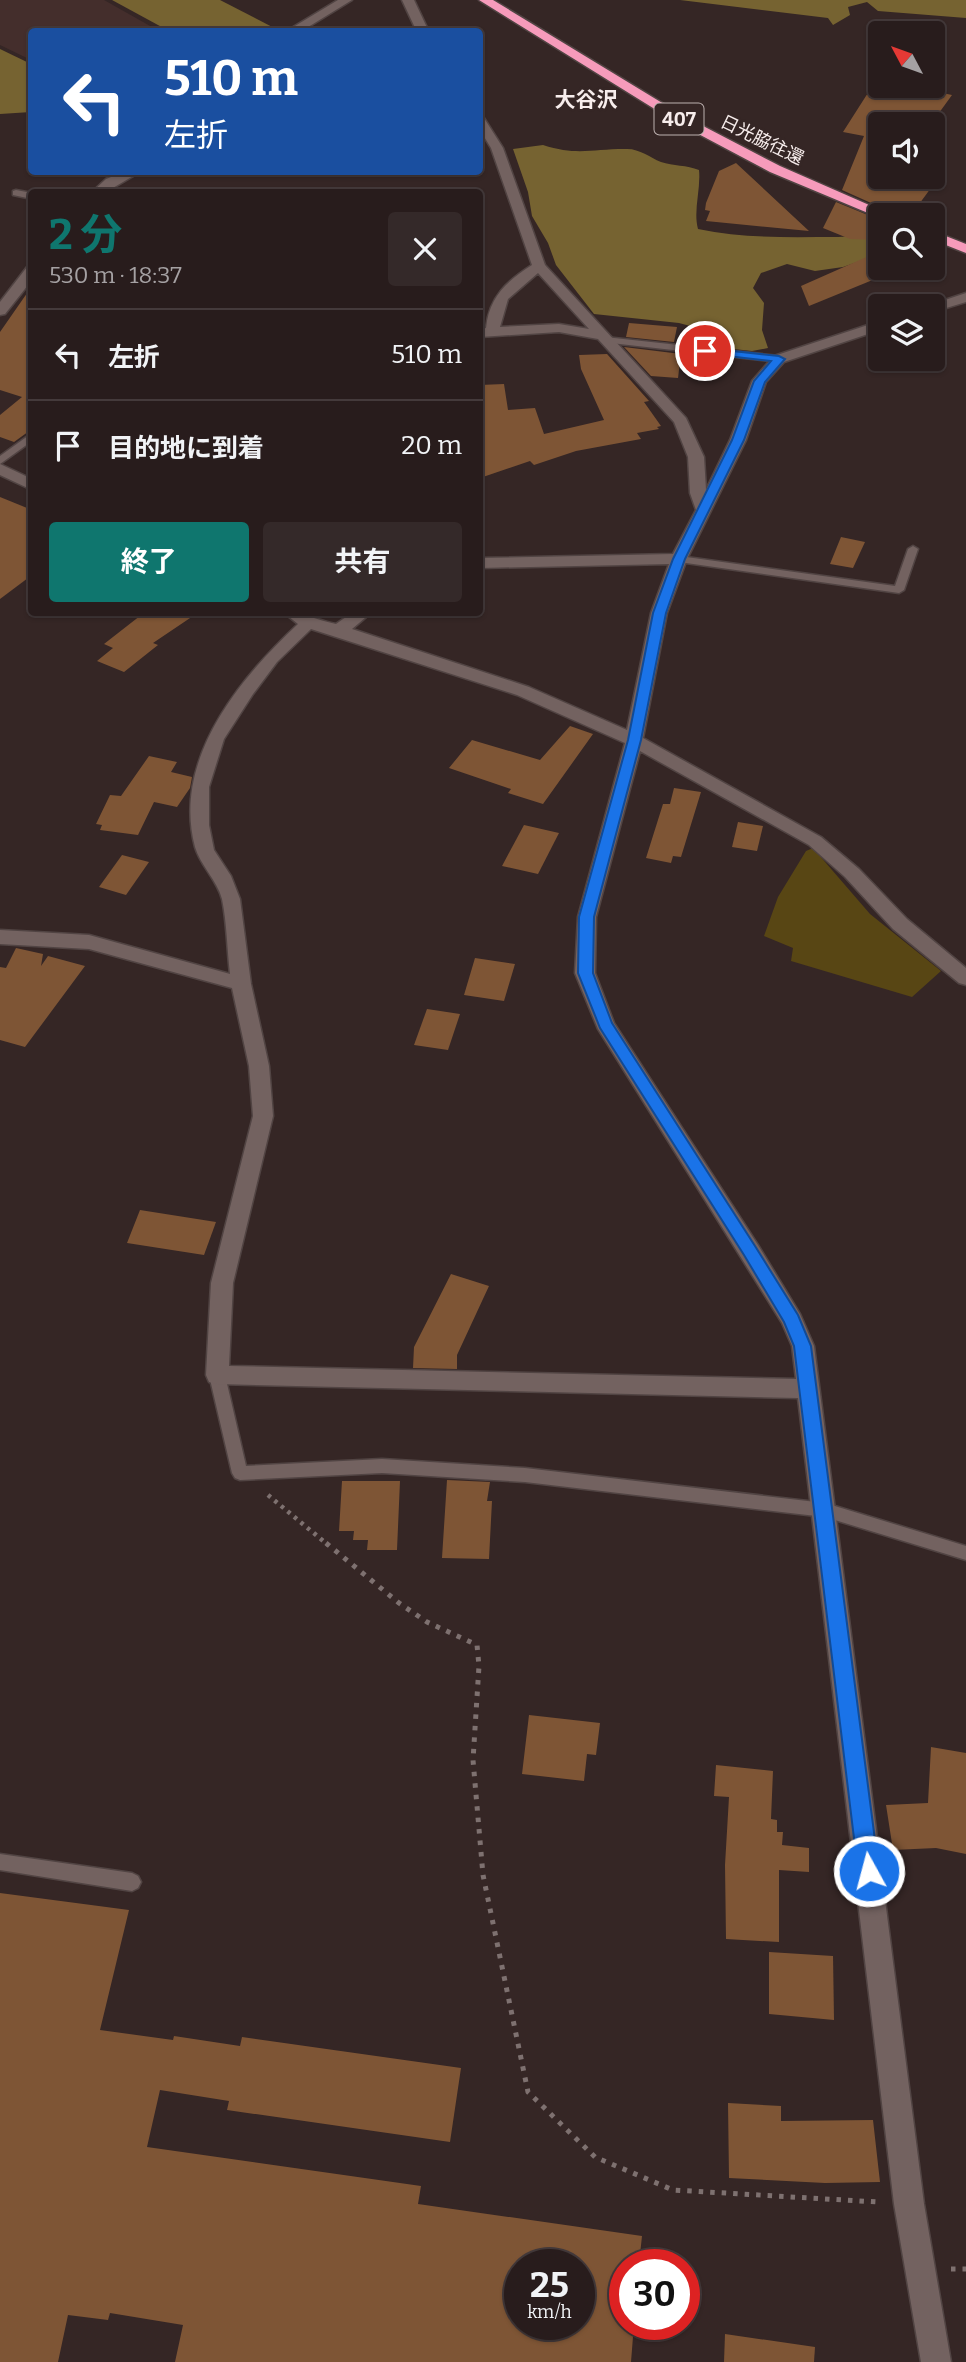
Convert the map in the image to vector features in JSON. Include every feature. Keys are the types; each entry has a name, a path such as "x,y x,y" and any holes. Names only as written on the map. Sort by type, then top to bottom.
{"highway":[{"name":"日光脇往還","path":"485,0 678,118 775,169 868,208"},
{"path":"945,240 966,249"}],"street":[{"path":"298,28 346,0"},
{"path":"408,0 421,28"},
{"path":"483,126 497,149 539,266 681,421 696,457 698,493 704,512"},
{"path":"103,189 127,175"},
{"path":"539,266 516,282 498,301 486,332 559,328 603,338"},
{"path":"0,311 26,284"},
{"path":"945,304 966,297"},
{"path":"868,329 779,359 759,381 738,440 679,559 659,613 634,740 587,917 585,973 605,1024 792,1320 803,1346 909,2204 936,2362"},
{"path":"4,476 28,484"},
{"path":"483,563 679,559"},
{"path":"339,630 358,616"},
{"path":"810,1389 217,1374 222,1283 263,1116 259,1066 241,984 231,899 222,876 205,850 200,825 200,787 215,739 299,618 339,630 523,691 634,740 816,841 852,873 900,924 966,978"},
{"path":"0,937 89,942 241,984"}],"lane":[{"path":"16,193 28,195"},
{"path":"603,338 779,359"},
{"path":"0,461 28,439"},
{"path":"679,559 899,590 914,549"},
{"path":"217,1374 240,1473 382,1466 512,1474 824,1510 966,1553"},
{"path":"0,1862 132,1882"}],"path":[{"path":"240,1473 399,1603 427,1622 477,1645 479,1666 473,1760 484,1875 528,2092 595,2157 673,2190 909,2204"}],"shaded area":[{"path":"0,0 104,0 154,28 28,28 28,59 0,45"},
{"path":"112,0 220,0 274,28 163,28"},
{"path":"680,0 966,0 966,18 878,11 867,2 848,7 850,15 833,25 828,18"},
{"path":"0,49 28,63 28,112 0,114"},
{"path":"543,145 575,151 639,151 661,162 699,170 696,215 698,229 750,236 785,237 843,237 868,232 868,258 843,267 815,271 787,264 761,273 753,288 764,303 762,330 768,348 752,351 706,346 705,330 679,323 594,314 556,265 548,243 532,216 528,192 513,149"},
{"path":"813,848 870,914 941,971 912,997 791,961 793,948 764,936 778,897 806,851"}],"building":[{"path":"868,93 868,98 945,98 945,94 952,95 940,112 868,112 868,189 930,189 920,203 871,203 842,190 864,136 843,132"},
{"path":"736,163 809,231 706,221 710,211 705,210 706,203 719,171"},
{"path":"836,202 868,215 868,240 850,239 823,228"},
{"path":"868,256 868,280 873,280 809,306 801,286"},
{"path":"28,292 28,432 14,442 0,437 0,415 22,397 0,390 0,332"},
{"path":"629,323 677,327 674,342 626,337"},
{"path":"624,347 681,354 678,378 651,376"},
{"path":"607,354 649,401 644,402 661,426 657,427 659,429 637,433 641,439 576,451 534,465 530,461 483,477 483,385 504,384 508,410 535,408 544,434 604,420 581,369 579,355"},
{"path":"0,497 28,508 28,578 0,599"},
{"path":"841,537 865,542 853,568 830,564"},
{"path":"140,616 193,616 153,643 158,645 124,672 97,661 113,648 104,644"},
{"path":"570,726 593,734 543,804 508,793 511,789 449,768 472,740 540,760"},
{"path":"149,756 177,762 171,772 192,777 190,788 177,807 154,802 138,835 100,830 102,825 96,824 110,795 121,796"},
{"path":"674,788 701,792 681,857 673,856 671,863 646,858 663,804 670,804"},
{"path":"738,822 763,826 757,851 732,847"},
{"path":"524,825 559,833 538,874 502,866"},
{"path":"122,855 149,862 126,895 99,887"},
{"path":"16,948 43,954 41,966 48,956 85,966 25,1047 0,1040 0,967 6,968"},
{"path":"475,958 515,964 504,1001 464,995"},
{"path":"427,1009 460,1014 448,1050 414,1045"},
{"path":"140,1210 216,1222 204,1255 127,1243"},
{"path":"451,1274 489,1286 457,1355 457,1369 413,1368 414,1347"},
{"path":"447,1480 490,1482 487,1501 492,1501 489,1559 442,1558"},
{"path":"342,1481 400,1481 397,1550 367,1550 368,1540 353,1540 354,1531 339,1531"},
{"path":"529,1715 600,1723 596,1755 587,1754 584,1781 522,1774"},
{"path":"931,1747 966,1753 966,1854 936,1848 893,1850 886,1805 928,1803"},
{"path":"716,1765 773,1771 771,1819 777,1820 777,1832 783,1832 782,1845 809,1848 809,1872 779,1870 779,1942 726,1939 725,1865 729,1797 714,1796"},
{"path":"0,1893 129,1910 100,2030 173,2040 174,2036 240,2046 242,2037 461,2068 450,2142 227,2110 229,2101 160,2090 147,2147 421,2186 418,2204 642,2236 641,2249 609,2249 609,2340 633,2340 631,2362 175,2362 183,2325 110,2313 108,2320 68,2315 58,2362 0,2362"},
{"path":"769,1952 833,1956 834,2020 769,2014"},
{"path":"728,2103 781,2106 781,2121 873,2120 880,2182 825,2183 729,2178"},
{"path":"725,2334 815,2347 814,2362 724,2362"}],"district":[{"name":"大谷沢","path":"586,100"}],"route":[{"path":"705,351 779,359 759,381 738,440 679,559 659,613 634,740 587,917 585,973 605,1024 750,1251 792,1320 803,1346 869,1871"}]}
